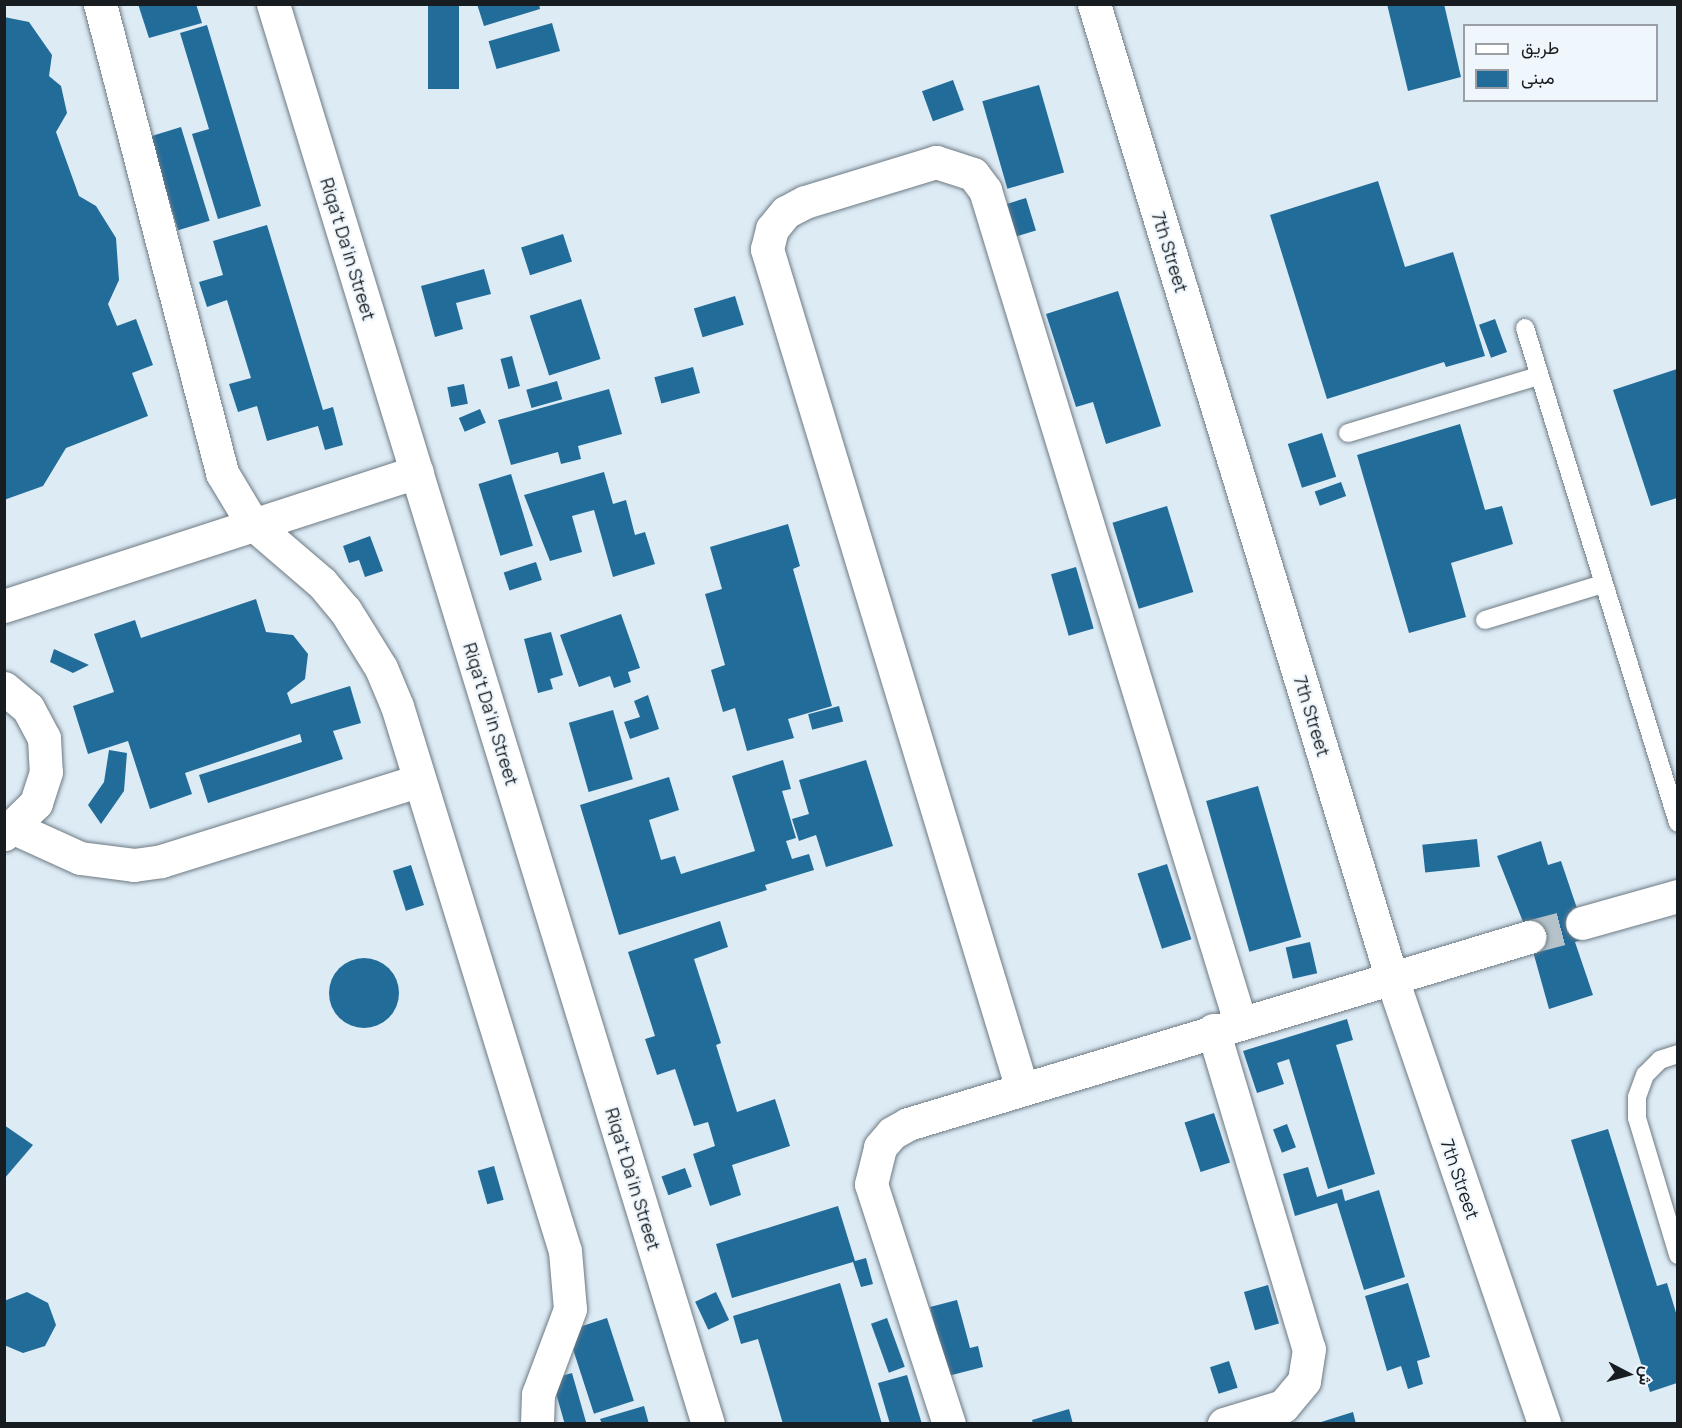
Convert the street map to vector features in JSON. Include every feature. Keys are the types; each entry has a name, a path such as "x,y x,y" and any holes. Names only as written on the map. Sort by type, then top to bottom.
{"street":[{"path":"100,4 222,473 252,523 322,584 365,638 397,706 571,1280 570,1309 538,1394 537,1424"},
{"name":"Riqa't Da'in Street","path":"273,4 708,1424"},
{"name":"7th Street","path":"1094,4 1391,976 1544,1424"},
{"path":"1022,1089 767,249 772,229 786,212 936,162 956,165 973,174 985,190 1227,1026 1309,1349 1304,1381 1283,1406 1224,1424"},
{"path":"4,606 252,523 417,472"},
{"path":"4,688 28,708 44,738 46,772 36,803 9,831 80,858 106,864 152,862 418,781"},
{"path":"1582,922 1677,896"},
{"path":"949,1424 876,1202 872,1165 892,1133 908,1124 1391,976 1529,937"}],"lane":[{"path":"1525,328 1677,823"},
{"path":"1348,433 1538,376"},
{"path":"1485,620 1603,584"},
{"path":"1677,1054 1660,1060 1645,1076 1637,1097 1637,1118 1677,1255"}],"building":[{"path":"138,4 196,4 202,23 149,38"},
{"path":"428,4 459,4 459,89 428,89"},
{"path":"477,4 539,4 540,9 484,26"},
{"path":"1387,4 1444,4 1461,77 1408,91"},
{"path":"4,17 29,22 52,55 49,76 61,86 67,113 56,132 79,196 96,206 116,238 119,280 108,304 117,326 136,319 153,365 132,373 148,416 66,448 43,486 4,500"},
{"path":"552,23 560,51 497,69 489,41"},
{"path":"207,25 261,206 218,219 192,134 209,129 180,33"},
{"path":"953,80 964,110 933,121 922,91"},
{"path":"1039,85 1064,172 1007,189 982,101"},
{"path":"181,127 210,221 178,230 149,137"},
{"path":"1378,181 1405,267 1453,252 1485,356 1446,367 1444,362 1327,399 1270,215"},
{"path":"1026,198 1036,231 1016,237 1006,204"},
{"path":"267,225 323,410 333,407 343,445 325,450 318,426 267,441 257,406 238,412 229,384 251,378 227,300 207,307 199,282 223,275 213,241"},
{"path":"563,234 572,262 530,275 521,248"},
{"path":"484,269 491,294 456,303 463,329 435,337 421,286"},
{"path":"1118,291 1161,426 1106,444 1093,402 1076,407 1046,314"},
{"path":"735,296 744,325 703,337 694,309"},
{"path":"581,299 600,359 549,376 530,316"},
{"path":"1495,319 1507,352 1491,358 1479,325"},
{"path":"512,356 520,386 508,389 500,359"},
{"path":"693,367 700,393 661,403 654,377"},
{"path":"1677,369 1677,498 1651,506 1613,390"},
{"path":"557,381 562,399 531,408 526,390"},
{"path":"464,384 468,404 451,407 447,387"},
{"path":"609,389 622,434 578,446 581,459 561,464 558,452 511,465 498,420"},
{"path":"480,409 486,423 465,432 459,418"},
{"path":"1460,424 1485,510 1502,506 1513,544 1451,563 1466,617 1409,633 1357,455"},
{"path":"1322,433 1336,477 1302,488 1288,444"},
{"path":"604,472 613,504 626,500 635,535 645,532 655,564 613,577 594,510 572,516 582,552 550,561 524,495"},
{"path":"511,474 533,546 500,556 478,484"},
{"path":"1341,482 1346,496 1320,506 1315,492"},
{"path":"1167,506 1193,592 1139,609 1112,523"},
{"path":"788,524 800,566 793,569 832,706 788,719 794,738 747,751 735,708 723,712 711,670 725,665 705,594 722,589 710,547"},
{"path":"370,536 383,571 365,577 359,560 349,563 343,546"},
{"path":"536,562 542,580 510,591 504,573"},
{"path":"1076,567 1094,629 1069,636 1051,574"},
{"path":"256,599 266,632 293,635 308,654 305,679 287,693 291,704 350,686 361,723 333,731 343,759 208,803 199,775 302,742 300,734 185,773 192,794 150,809 128,741 88,754 73,706 114,692 94,634 135,620 141,638"},
{"path":"621,614 640,668 628,672 631,682 614,688 610,676 579,687 560,635"},
{"path":"551,632 563,675 550,679 553,689 538,693 524,639"},
{"path":"54,649 89,665 73,673 50,662"},
{"path":"648,695 659,729 630,739 624,722 640,717 634,701"},
{"path":"839,706 843,721 812,730 808,714"},
{"path":"613,710 633,779 589,792 569,723"},
{"path":"109,750 127,753 124,791 101,824 88,805 104,782"},
{"path":"783,760 791,789 782,791 796,838 786,841 792,859 809,854 814,870 765,885 767,890 619,935 580,805 669,777 679,810 649,820 661,860 675,856 681,874 755,851 732,776"},
{"path":"866,760 893,846 826,867 816,835 799,841 792,819 809,814 799,780"},
{"path":"1258,786 1301,937 1249,952 1206,801"},
{"path":"1477,839 1480,867 1425,873 1422,845"},
{"path":"1541,841 1548,865 1561,861 1587,938 1575,942 1593,995 1549,1009 1529,937 1497,856"},
{"path":"1167,864 1191,939 1162,949 1138,874"},
{"path":"411,865 424,905 406,911 393,871"},
{"path":"720,921 728,947 694,959 721,1043 716,1045 737,1112 775,1099 790,1146 732,1165 741,1195 710,1206 693,1154 715,1146 708,1122 694,1126 675,1069 657,1075 645,1039 655,1036 628,952"},
{"path":"1310,942 1317,973 1293,979 1286,948"},
{"path":"371,958 384,964 393,973 397,979 399,993 397,1007 389,1018 378,1026 357,1028 339,1018 331,1007 329,986 339,968 350,960"},
{"path":"1347,1019 1353,1040 1336,1045 1375,1174 1328,1189 1289,1059 1277,1063 1284,1084 1257,1093 1243,1051"},
{"path":"1214,1113 1230,1162 1201,1172 1185,1123"},
{"path":"1287,1124 1296,1147 1282,1153 1273,1129"},
{"path":"4,1125 33,1145 4,1179"},
{"path":"1608,1129 1657,1286 1667,1283 1677,1316 1677,1383 1650,1392 1571,1140"},
{"path":"494,1166 504,1200 487,1204 478,1171"},
{"path":"1308,1167 1317,1197 1342,1189 1345,1201 1379,1190 1405,1277 1364,1290 1337,1203 1295,1216 1283,1174"},
{"path":"685,1168 692,1187 668,1195 662,1177"},
{"path":"838,1206 855,1261 866,1258 873,1284 861,1287 853,1262 732,1298 716,1244"},
{"path":"840,1283 882,1424 783,1424 758,1339 741,1344 733,1316"},
{"path":"1408,1283 1430,1357 1417,1361 1423,1384 1408,1389 1401,1366 1387,1371 1365,1296"},
{"path":"1268,1285 1279,1323 1255,1330 1244,1292"},
{"path":"27,1292 48,1303 56,1325 45,1346 23,1353 4,1345 4,1301"},
{"path":"716,1292 729,1320 708,1330 695,1302"},
{"path":"957,1300 970,1348 978,1346 983,1367 948,1376 930,1307"},
{"path":"607,1318 634,1401 594,1414 567,1331"},
{"path":"887,1318 905,1367 889,1373 871,1324"},
{"path":"1229,1361 1238,1388 1219,1394 1210,1367"},
{"path":"572,1373 587,1424 565,1424 552,1379"},
{"path":"907,1375 922,1424 890,1424 878,1383"},
{"path":"644,1406 649,1424 602,1424 600,1419"},
{"path":"1069,1409 1073,1424 1033,1424 1032,1420"},
{"path":"1353,1412 1356,1424 1318,1424 1318,1423"}],"tunnel":[{"path":"1529,937 1582,923"}]}
